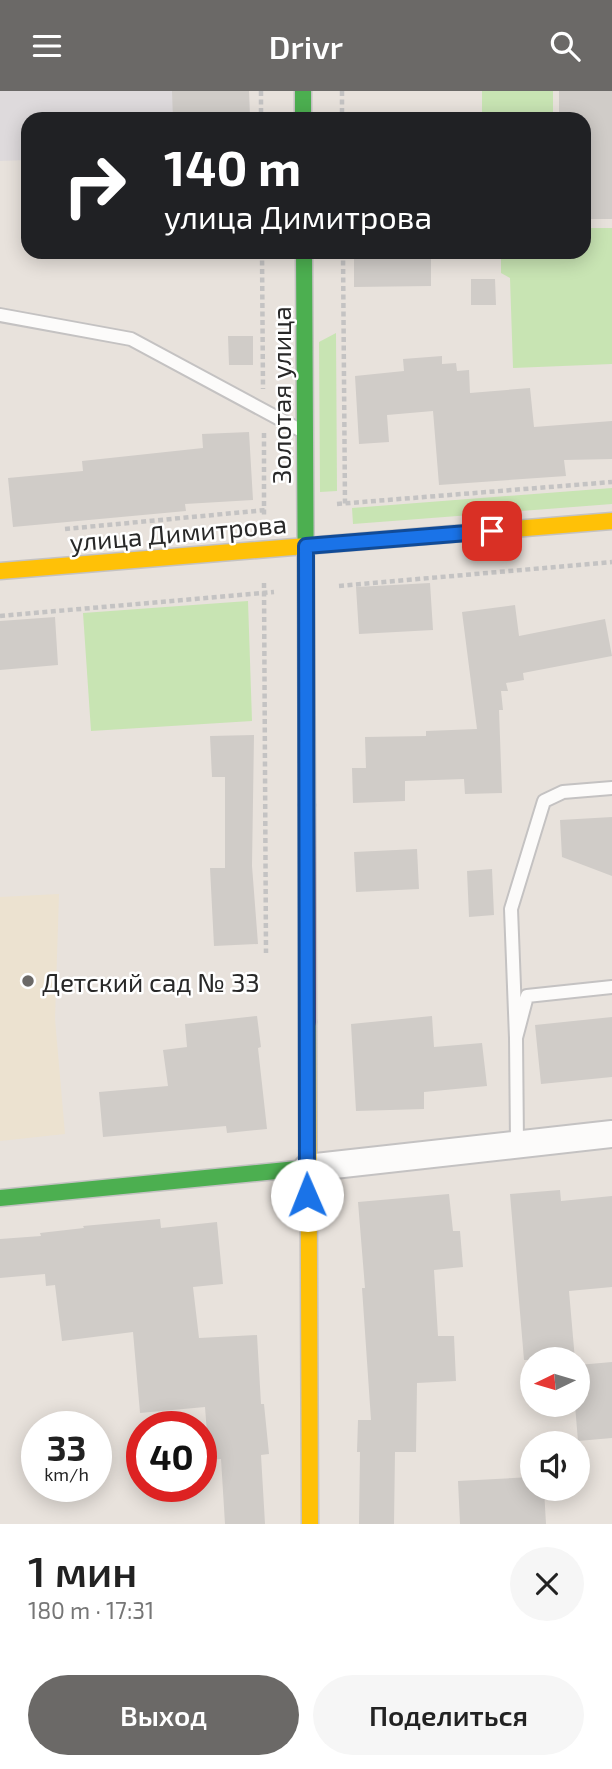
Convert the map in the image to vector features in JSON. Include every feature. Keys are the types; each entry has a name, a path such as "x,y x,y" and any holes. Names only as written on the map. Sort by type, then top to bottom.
{"street":[{"path":"303,91 303,112"},
{"name":"Золотая улица","path":"304,259 310,1524"},
{"name":"улица Димитрова","path":"0,571 612,521"},
{"path":"0,1198 612,1134"}],"lane":[{"path":"0,315 131,339 305,432"},
{"path":"517,1145 511,909 544,801 563,792 612,788"},
{"path":"516,1038 527,996 612,987"}],"path":[{"path":"261,91 261,112"},
{"path":"342,91 342,112"},
{"path":"262,259 266,953"},
{"path":"343,259 345,504"},
{"path":"336,586 612,562"},
{"path":"0,617 276,591"}],"shaded area":[{"path":"0,91 249,91 250,112 21,112 21,160 0,161"},
{"name":"Детский сад № 33","path":"59,894 55,1019 65,1134 0,1141 0,897"}],"green space":[{"path":"482,91 553,91 553,112 482,112"},
{"path":"591,228 612,228 612,364 513,368 510,278 501,273 501,259 591,259"},
{"path":"336,333 337,491 320,492 319,342"},
{"path":"612,488 612,504 353,524 352,508"},
{"path":"248,601 252,721 91,731 83,613"}],"building":[{"path":"172,91 249,91 250,112 173,112"},
{"path":"559,91 612,91 612,219 591,219 591,112 559,112"},
{"path":"354,259 431,259 431,286 354,287"},
{"path":"471,279 495,279 496,305 471,305"},
{"path":"228,336 253,336 253,365 229,365"},
{"path":"442,356 442,364 456,363 457,371 469,370 470,393 530,388 534,427 612,421 612,459 564,460 566,476 439,485 433,411 387,415 389,442 359,444 355,376 404,371 403,359"},
{"path":"249,432 253,500 185,504 186,511 13,527 8,478 83,471 82,461 203,448 202,434"},
{"path":"430,583 433,630 359,634 356,587"},
{"path":"515,605 519,636 605,619 612,656 523,673 524,680 506,683 508,691 501,691 503,710 499,710 502,793 465,794 464,779 405,781 405,801 353,803 352,768 366,768 365,737 426,736 426,731 477,729 462,612"},
{"path":"55,617 58,665 0,670 0,621"},
{"path":"254,735 252,866 258,944 214,946 210,868 225,868 225,777 212,777 210,736"},
{"path":"612,817 612,876 562,857 560,820"},
{"path":"417,849 419,889 356,892 354,852"},
{"path":"492,869 494,915 469,917 467,871"},
{"path":"257,1016 267,1129 227,1133 226,1126 103,1137 99,1092 168,1086 163,1050 187,1047 185,1024"},
{"path":"432,1016 434,1047 482,1043 487,1086 424,1092 424,1109 356,1111 351,1024"},
{"path":"612,1017 612,1077 541,1084 535,1025"},
{"path":"560,1190 561,1201 612,1196 612,1287 569,1291 574,1347 523,1347 510,1194"},
{"path":"449,1194 453,1231 460,1231 463,1267 434,1270 438,1336 454,1336 456,1381 417,1383 416,1452 395,1452 394,1524 359,1524 358,1420 371,1420 358,1202"},
{"path":"160,1219 161,1228 217,1222 223,1284 193,1287 199,1338 257,1335 261,1404 264,1404 269,1454 261,1455 265,1524 225,1524 221,1459 217,1459 217,1411 205,1411 205,1407 140,1411 133,1332 62,1341 55,1285 46,1286 45,1274 0,1278 0,1239 41,1236 40,1233 84,1228 83,1226"},
{"path":"612,1362 612,1438 590,1440 590,1431 577,1431 576,1417 590,1417 590,1364"},
{"path":"520,1478 520,1501 545,1501 546,1524 460,1524 458,1481"}],"traffic: fast":[{"path":"303,91 303,112"},
{"path":"304,259 307,805"},
{"path":"0,1198 307,1168"}],"traffic: slow":[{"path":"0,571 612,521"},
{"path":"308,1022 310,1524"}],"traffic: jam":[{"path":"307,805 308,1022"}],"place":[{"name":"Детский сад № 33","path":"28,981"}],"route":[{"path":"307,1195 306,546 492,531"}]}
